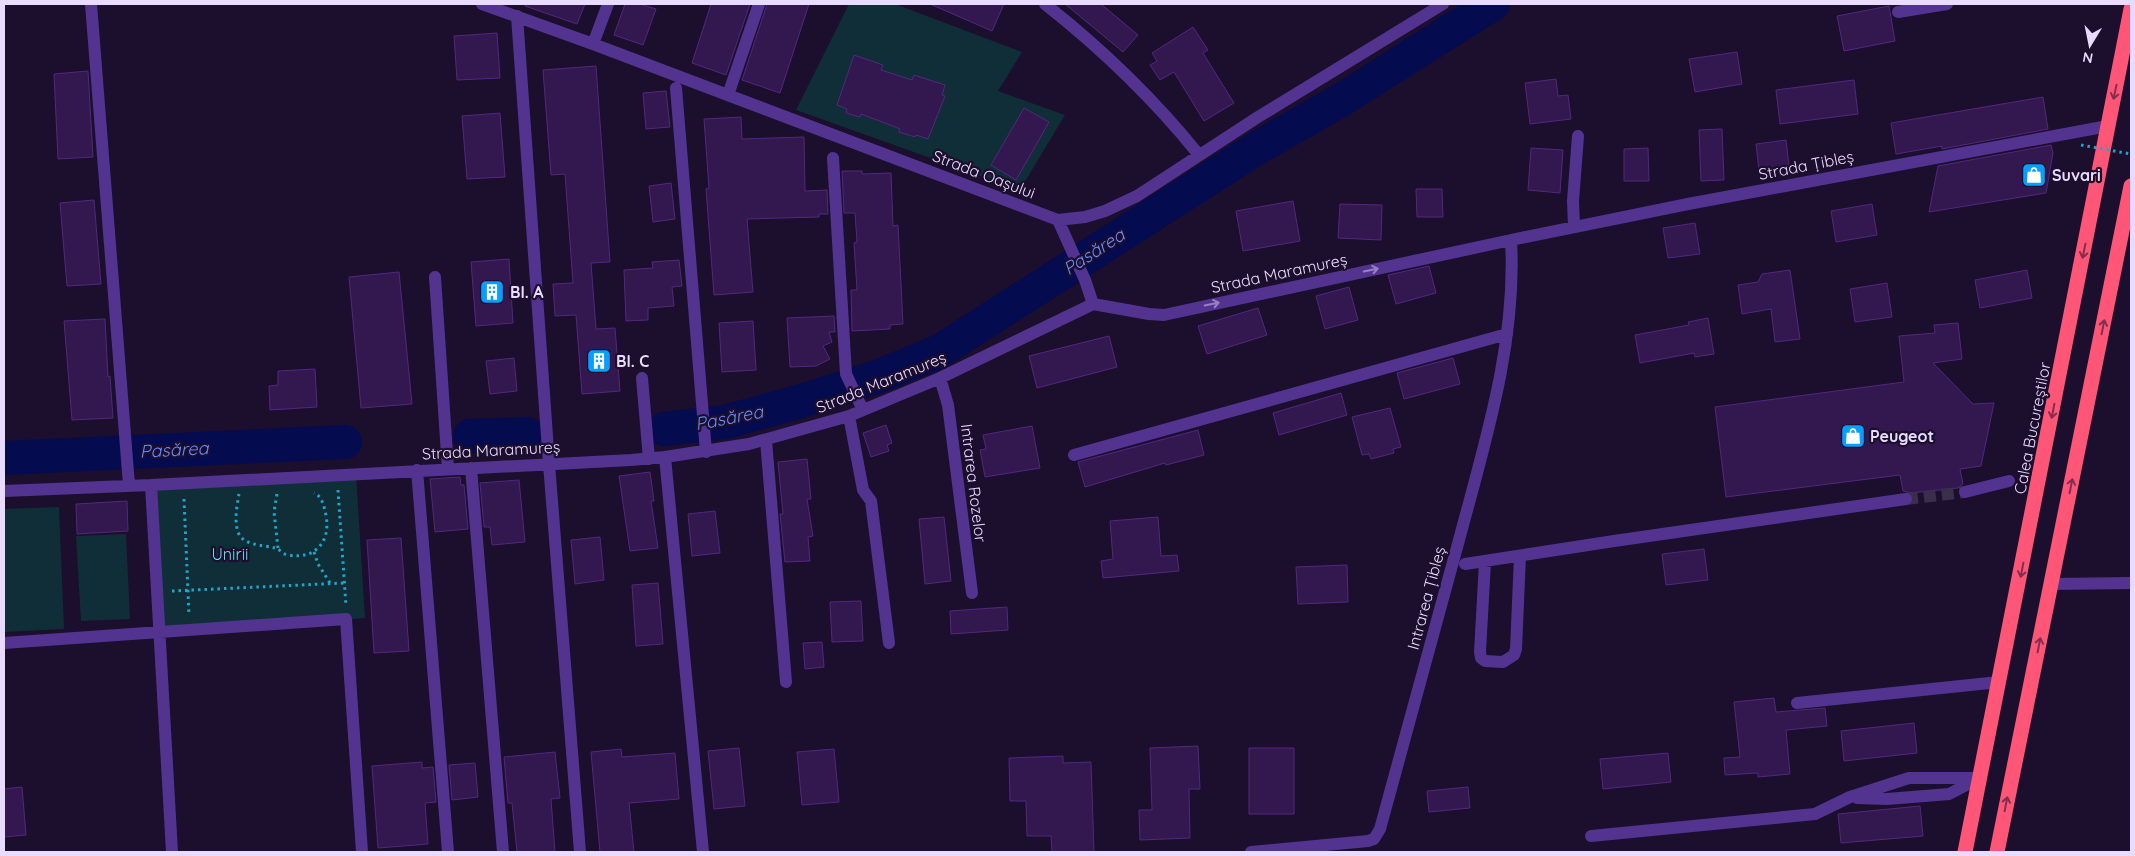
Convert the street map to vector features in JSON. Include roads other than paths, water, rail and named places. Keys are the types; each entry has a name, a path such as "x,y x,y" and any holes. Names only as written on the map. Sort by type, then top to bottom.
{"highway":[{"name":"Calea Bucureștilor","path":"1965,852 2131,9"},
{"path":"1997,852 2128,216 2131,186"}],"street":[{"path":"91,4 129,484"},
{"name":"Strada Oașului","path":"482,4 593,44 1058,220 1085,217 1105,211 1137,196 1199,155 1443,4"},
{"path":"593,44 608,4"},
{"path":"728,95 759,4"},
{"path":"1045,4 1134,82 1173,122 1199,155"},
{"path":"1898,12 1947,4"},
{"path":"517,16 549,464 580,852"},
{"path":"676,88 706,452"},
{"name":"Strada Țibleș","path":"1511,240 1734,195 2108,126"},
{"path":"1574,227 1573,201 1578,136"},
{"path":"833,158 846,374 863,410"},
{"path":"1058,220 1086,280 1093,304"},
{"name":"Strada Maramureș","path":"4,491 549,464 666,457 706,452 749,440 766,440 849,416 940,378 1093,304 1164,315 1511,240"},
{"name":"Intrarea Țibleș","path":"1251,852 1368,841 1374,838 1380,829 1492,414 1507,334 1512,282 1511,240"},
{"path":"435,277 448,469"},
{"path":"1074,455 1507,334"},
{"path":"642,378 649,458"},
{"name":"Intrarea Rozelor","path":"940,378 948,405 972,593"},
{"path":"849,416 863,490 871,501 889,643"},
{"path":"766,440 786,682"},
{"path":"666,457 703,852"},
{"path":"471,468 503,852"},
{"path":"417,470 448,852"},
{"path":"1965,492 2009,481"},
{"path":"151,485 172,852"},
{"path":"1466,564 1906,500"},
{"path":"1485,562 1481,658 1485,661 1503,662 1514,655 1516,649 1520,556"},
{"path":"2051,584 2131,583"},
{"path":"4,643 346,619 362,852"},
{"path":"1797,703 1999,682"},
{"path":"1591,836 1815,814 1850,797 1909,778 1980,778"},
{"path":"1850,797 1887,799 1950,794 1980,778"}],"waterway":[{"name":"Pasărea","path":"664,429 725,422 798,402 877,377 940,351 1257,148 1341,100 1493,4"},
{"name":"Pasărea","path":"470,436 527,434"},
{"name":"Pasărea","path":"4,458 345,442"}],"tunnel":[{"path":"1906,499 1965,492"}],"place":[{"name":"Suvari","path":"2034,175"},
{"name":"Bl. A","path":"492,292"},
{"name":"Bl. C","path":"599,361"},
{"name":"Peugeot","path":"1853,436"}],"park label":[{"name":"Unirii","path":"230,554"}]}
